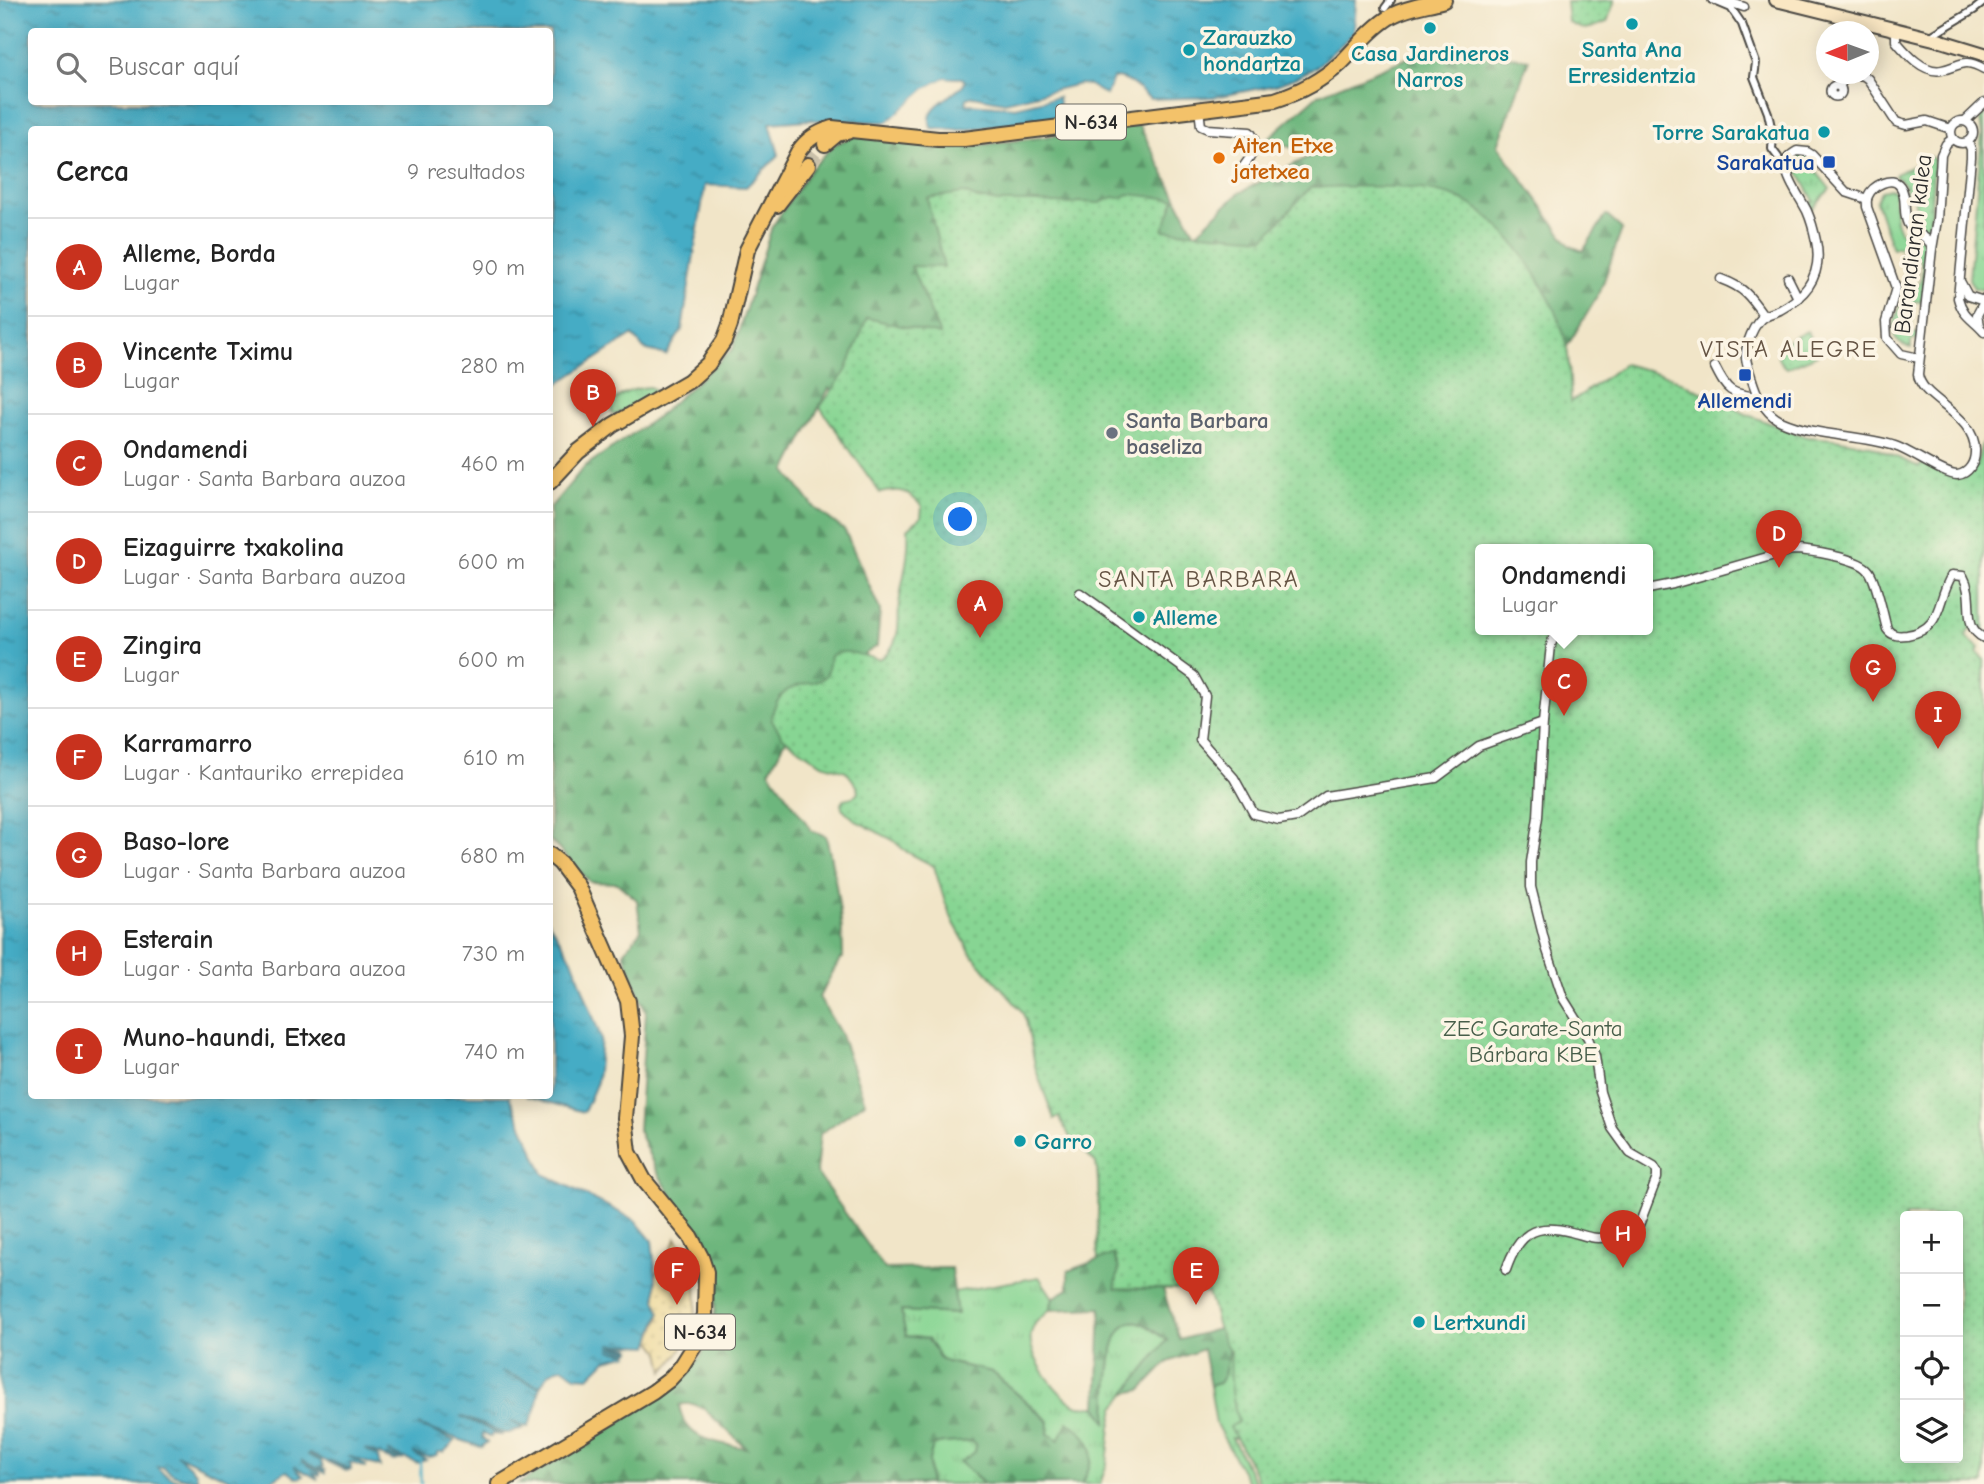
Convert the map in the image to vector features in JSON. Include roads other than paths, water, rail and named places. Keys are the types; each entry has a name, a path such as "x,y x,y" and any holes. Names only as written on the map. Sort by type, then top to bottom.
{"highway":[{"name":"N-634","path":"553,479 578,452 595,439 689,381 708,364 724,341 730,324 747,250 798,152 818,132 832,128 938,139 964,139 1275,100 1303,90 1323,78 1376,27 1393,15 1444,0"},
{"path":"825,144 837,134 855,130"},
{"name":"N-634","path":"757,231 808,165"},
{"name":"N-634","path":"499,1484 669,1380 696,1344 706,1307 706,1272 695,1245 644,1180 629,1152 625,1118 632,1036 628,1001 578,887 553,857"}],"main road":[{"path":"1776,0 1984,54"}],"street":[{"path":"1385,8 1391,0"},
{"path":"1712,0 1731,8 1738,17 1756,63 1754,77 1768,113 1773,136 1772,149 1778,157"},
{"path":"1723,0 1744,7"},
{"path":"1934,34 1984,2"},
{"path":"1896,30 1895,41 1923,66 1936,71 1962,62 1984,69"},
{"path":"1871,84 1896,122 1906,125 1927,121 1952,134 1961,144 1968,142 1973,132 1971,125 1958,121 1952,134"},
{"path":"1965,121 1984,103"},
{"path":"1199,109 1200,126 1250,132 1255,137 1252,153 1240,171"},
{"name":"Barandiaran kalea","path":"1758,397 1769,413 1779,420 1813,431 1874,440 1898,447 1954,474 1962,474 1969,469 1976,449 1972,435 1965,424 1919,383 1918,374 1937,220 1941,155 1952,134"},
{"path":"1968,142 1971,158 1958,298 1968,318 1981,329"},
{"path":"1715,367 1726,388 1742,395 1758,397 1746,357 1755,326 1764,316 1778,311 1798,298 1813,282 1816,274 1816,241 1808,212 1787,170 1788,158 1797,151 1810,153 1846,192 1867,199"},
{"path":"1919,358 1901,354 1887,338 1886,322 1896,288 1868,212 1867,199 1871,191 1882,183 1898,183 1907,223 1912,230 1928,240 1932,249"},
{"path":"1920,234 1937,220"},
{"path":"1788,278 1798,298"},
{"path":"1721,279 1748,293 1764,316"},
{"path":"1960,279 1968,296 1984,302 1977,315 1981,329"},
{"path":"1653,588 1792,550 1811,550 1863,565 1871,573 1886,629 1899,636 1916,634 1927,628 1938,612 1952,575 1963,576 1968,585 1970,623 1975,633 1984,638"},
{"path":"1080,593 1194,676 1205,696 1200,740 1234,778 1254,814 1279,820 1297,817 1326,796 1436,778 1479,746 1543,723"},
{"path":"1506,1270 1520,1241 1539,1229 1552,1228 1596,1239 1636,1233 1657,1178 1654,1167 1630,1153 1612,1128 1600,1092 1595,1056 1588,1038 1563,998 1546,947 1531,887 1543,723 1554,635"}],"water":[{"path":"0,0 1356,0 1354,33 1316,67 1276,85 1215,97 1150,99 1129,82 1113,78 1106,95 1089,85 1079,84 1005,102 974,96 966,101 967,104 1015,107 1058,97 1061,118 961,130 931,128 930,119 936,106 965,82 962,78 945,78 927,88 888,122 807,120 770,123 779,155 746,187 705,185 682,330 666,355 644,349 633,335 553,387 553,126 28,126 28,1099 510,1099 544,1174 635,1220 652,1241 656,1275 656,1299 660,1313 649,1346 610,1344 631,1348 610,1347 631,1350 610,1350 629,1354 606,1360 589,1377 576,1376 562,1367 550,1372 540,1386 500,1371 540,1387 536,1409 528,1427 510,1421 523,1428 504,1433 460,1416 502,1435 492,1434 491,1437 483,1433 482,1437 487,1442 481,1447 418,1425 455,1441 444,1452 438,1452 432,1457 413,1453 426,1460 417,1463 387,1451 404,1460 386,1455 398,1460 394,1461 365,1449 378,1457 380,1467 348,1456 366,1466 365,1468 350,1462 351,1469 328,1460 349,1470 346,1471 309,1453 308,1455 321,1461 323,1468 317,1467 325,1470 325,1473 301,1460 320,1473 313,1472 318,1479 294,1466 302,1477 297,1478 287,1471 266,1484 239,1484 176,1454 196,1472 198,1481 157,1467 183,1484 0,1484"},
{"path":"553,929 572,959 601,1038 597,1082 584,1112 537,1099 553,1099"}],"waterway":[{"path":"420,1462 421,1484"}],"tunnel":[{"path":"808,165 825,144"}],"place":[{"name":"Santa Ana Erresidentzia","path":"1632,24"},
{"name":"Casa Jardineros Narros","path":"1430,28"},
{"name":"Zarauzko hondartza","path":"1189,50"},
{"name":"Torre Sarakatua","path":"1824,132"},
{"name":"Aiten Etxe jatetxea","path":"1219,158"},
{"name":"Sarakatua","path":"1829,162"},
{"name":"Allemendi","path":"1745,375"},
{"name":"Vincente Tximu","path":"593,427"},
{"name":"Santa Barbara baseliza","path":"1112,433"},
{"name":"Eizaguirre txakolina","path":"1779,568"},
{"name":"Alleme","path":"1139,617"},
{"name":"Alleme, Borda","path":"980,638"},
{"name":"Baso-lore","path":"1873,702"},
{"name":"Ondamendi","path":"1564,716"},
{"name":"Muno-haundi, Etxea","path":"1938,749"},
{"name":"Garro","path":"1020,1141"},
{"name":"Esterain","path":"1623,1268"},
{"name":"Karramarro","path":"677,1305"},
{"name":"Zingira","path":"1196,1305"},
{"name":"Lertxundi","path":"1419,1322"}],"district":[{"name":"VISTA ALEGRE","path":"1789,349"},
{"name":"SANTA BARBARA","path":"1199,579"}],"park label":[{"name":"ZEC Garate-Santa Bárbara KBE","path":"1533,1041"}]}
